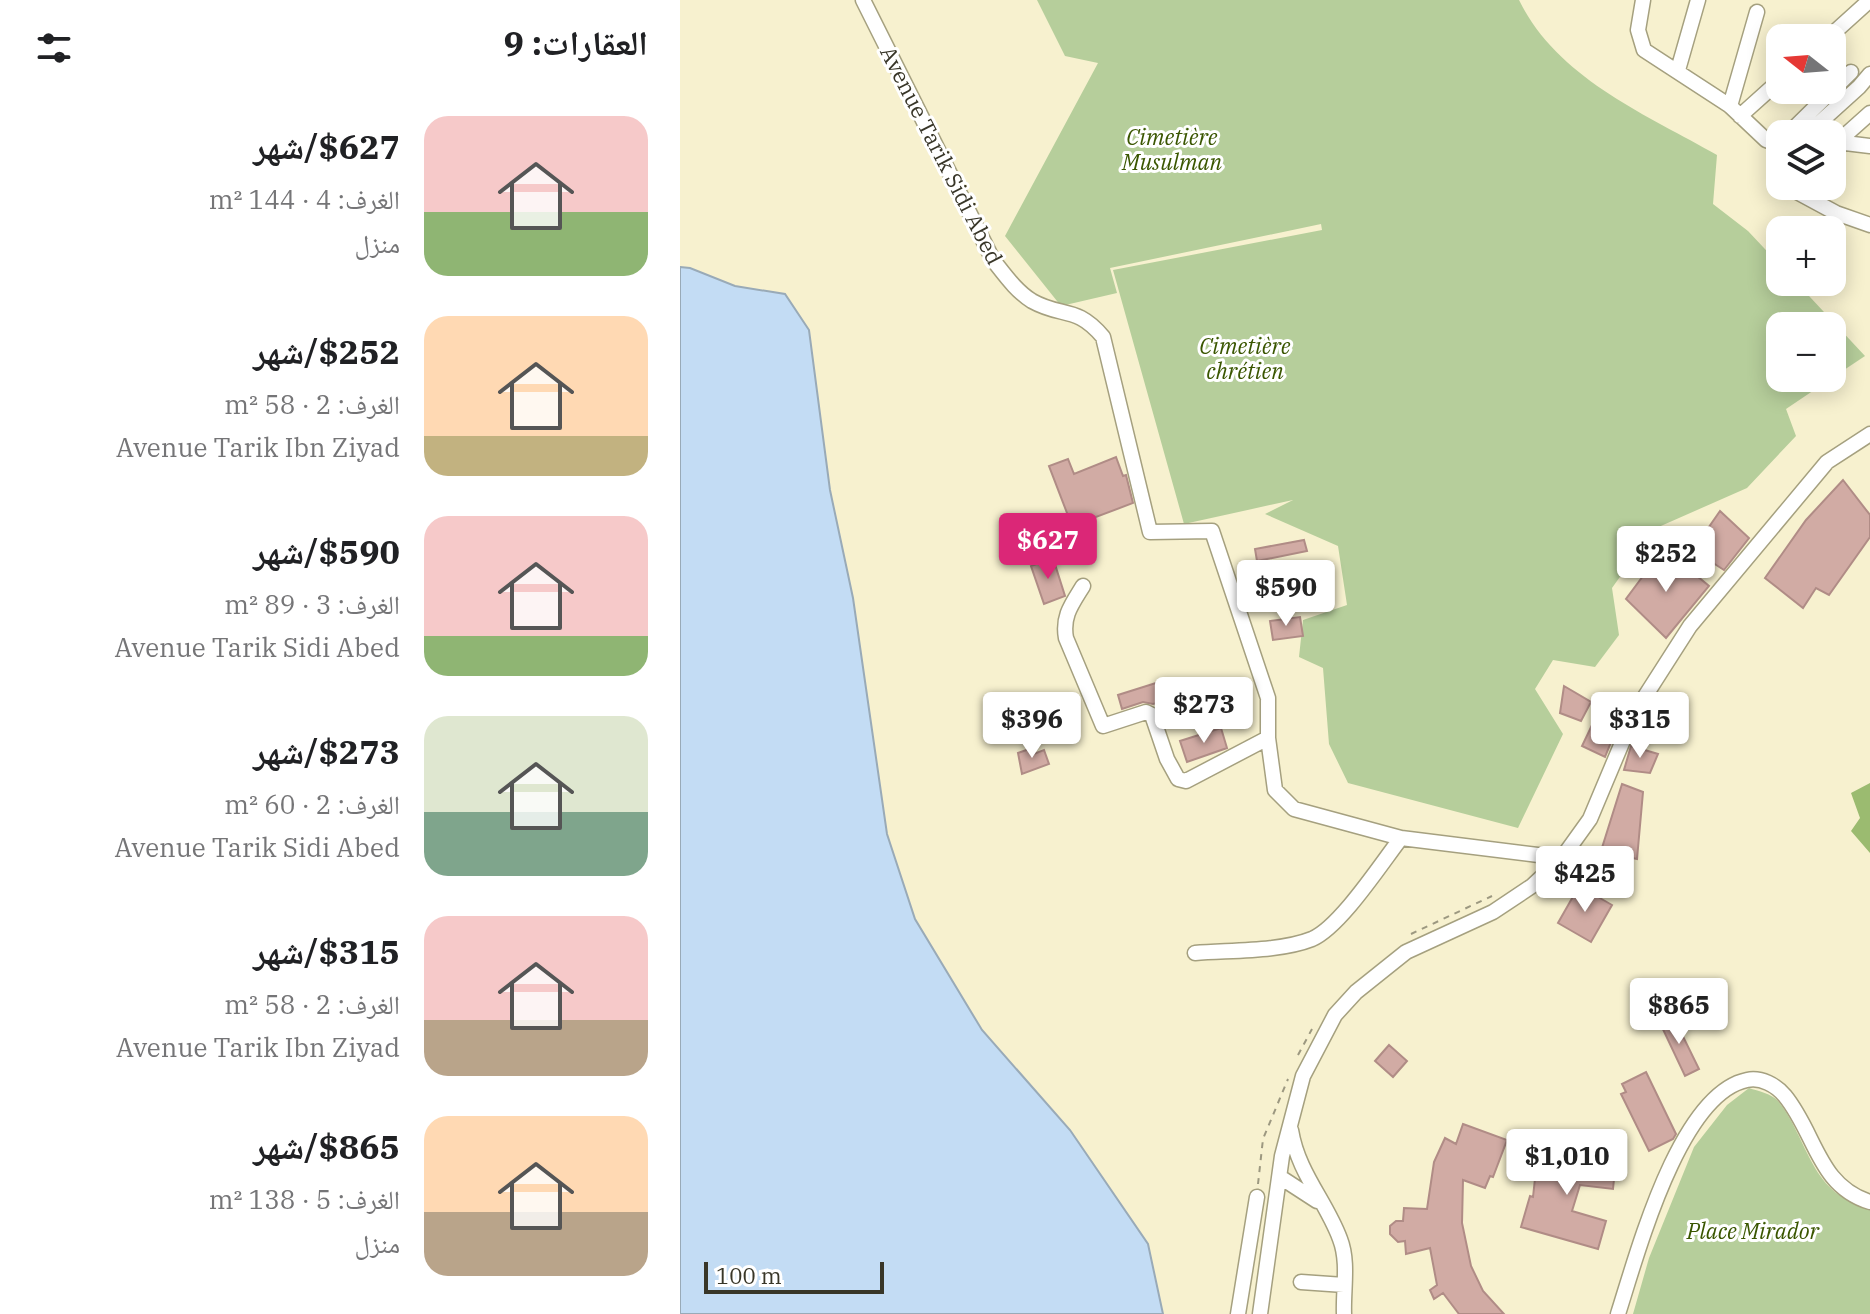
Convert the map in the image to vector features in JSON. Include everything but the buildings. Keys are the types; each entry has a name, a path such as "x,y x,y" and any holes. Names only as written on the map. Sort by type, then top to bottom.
{"street":[{"name":"Avenue Tarik Sidi Abed","path":"863,0 993,260 1012,285 1031,300 1090,321 1103,337 1150,532 1212,531 1268,698 1268,738 1275,790 1294,809 1401,838 1562,858"},
{"path":"1643,0 1638,30 1644,50 1735,111 1766,140"},
{"path":"1678,70 1698,0"},
{"path":"1843,24 1870,0"},
{"path":"1735,111 1757,12"},
{"path":"1802,120 1851,72"},
{"path":"1822,120 1870,74"},
{"path":"1735,111 1766,90"},
{"path":"1846,135 1870,113"},
{"path":"1846,145 1870,146"},
{"path":"1812,200 1836,213 1870,225"},
{"path":"1260,1314 1282,1156 1309,1065 1335,1015 1356,992 1406,952 1493,912 1532,886 1562,858 1590,819 1635,712 1690,626 1827,462 1870,434"},
{"path":"1083,586 1068,609 1064,624 1066,638 1103,726 1146,712 1152,715 1167,759 1178,779 1186,781 1268,738"},
{"path":"1195,953 1286,945 1313,938 1336,921 1401,838"},
{"path":"1618,1314 1657,1196 1679,1150 1696,1120 1717,1096 1735,1083 1752,1079 1768,1082 1783,1093 1837,1184 1851,1197 1870,1202"},
{"path":"1291,1125 1302,1167 1341,1240 1345,1260 1344,1314"},
{"path":"1282,1156 1302,1167"},
{"path":"1280,1177 1321,1203"},
{"path":"1272,1215 1299,1189"},
{"path":"1238,1314 1257,1197"},
{"path":"1301,1282 1344,1285"}],"path":[{"path":"1405,938 1483,898 1496,895"},
{"path":"1296,1061 1306,1035 1316,1024"},
{"path":"1257,1197 1263,1139 1290,1074"}],"green space":[{"path":"1037,0 1519,0 1535,27 1579,73 1633,109 1717,155 1713,204 1748,231 1766,250 1766,296 1809,296 1824,312 1766,312 1766,392 1811,392 1786,409 1796,436 1747,488 1654,529 1612,588 1619,635 1595,667 1553,660 1535,689 1563,734 1518,828 1348,783 1329,744 1323,668 1299,657 1303,620 1347,605 1338,546 1265,514 1293,500 1184,524 1113,270 1322,230 1321,224 1110,268 1117,293 1061,306 1005,236 1098,63 1065,56"},
{"path":"1846,336 1865,356 1846,369"},
{"path":"1870,783 1870,853 1851,831 1860,818 1851,793"},
{"name":"Place Mirador","path":"1749,1088 1778,1101 1823,1180 1835,1192 1851,1201 1870,1205 1870,1314 1633,1314 1649,1258 1694,1147 1727,1105"}],"water":[{"path":"680,267 735,286 785,294 809,330 830,490 853,598 887,834 915,919 982,1030 1070,1130 1148,1244 1163,1314 680,1314"}],"park label":[{"name":"Cimetière Musulman","path":"1172,148"},
{"name":"Cimetière chrétien","path":"1245,358"}]}
